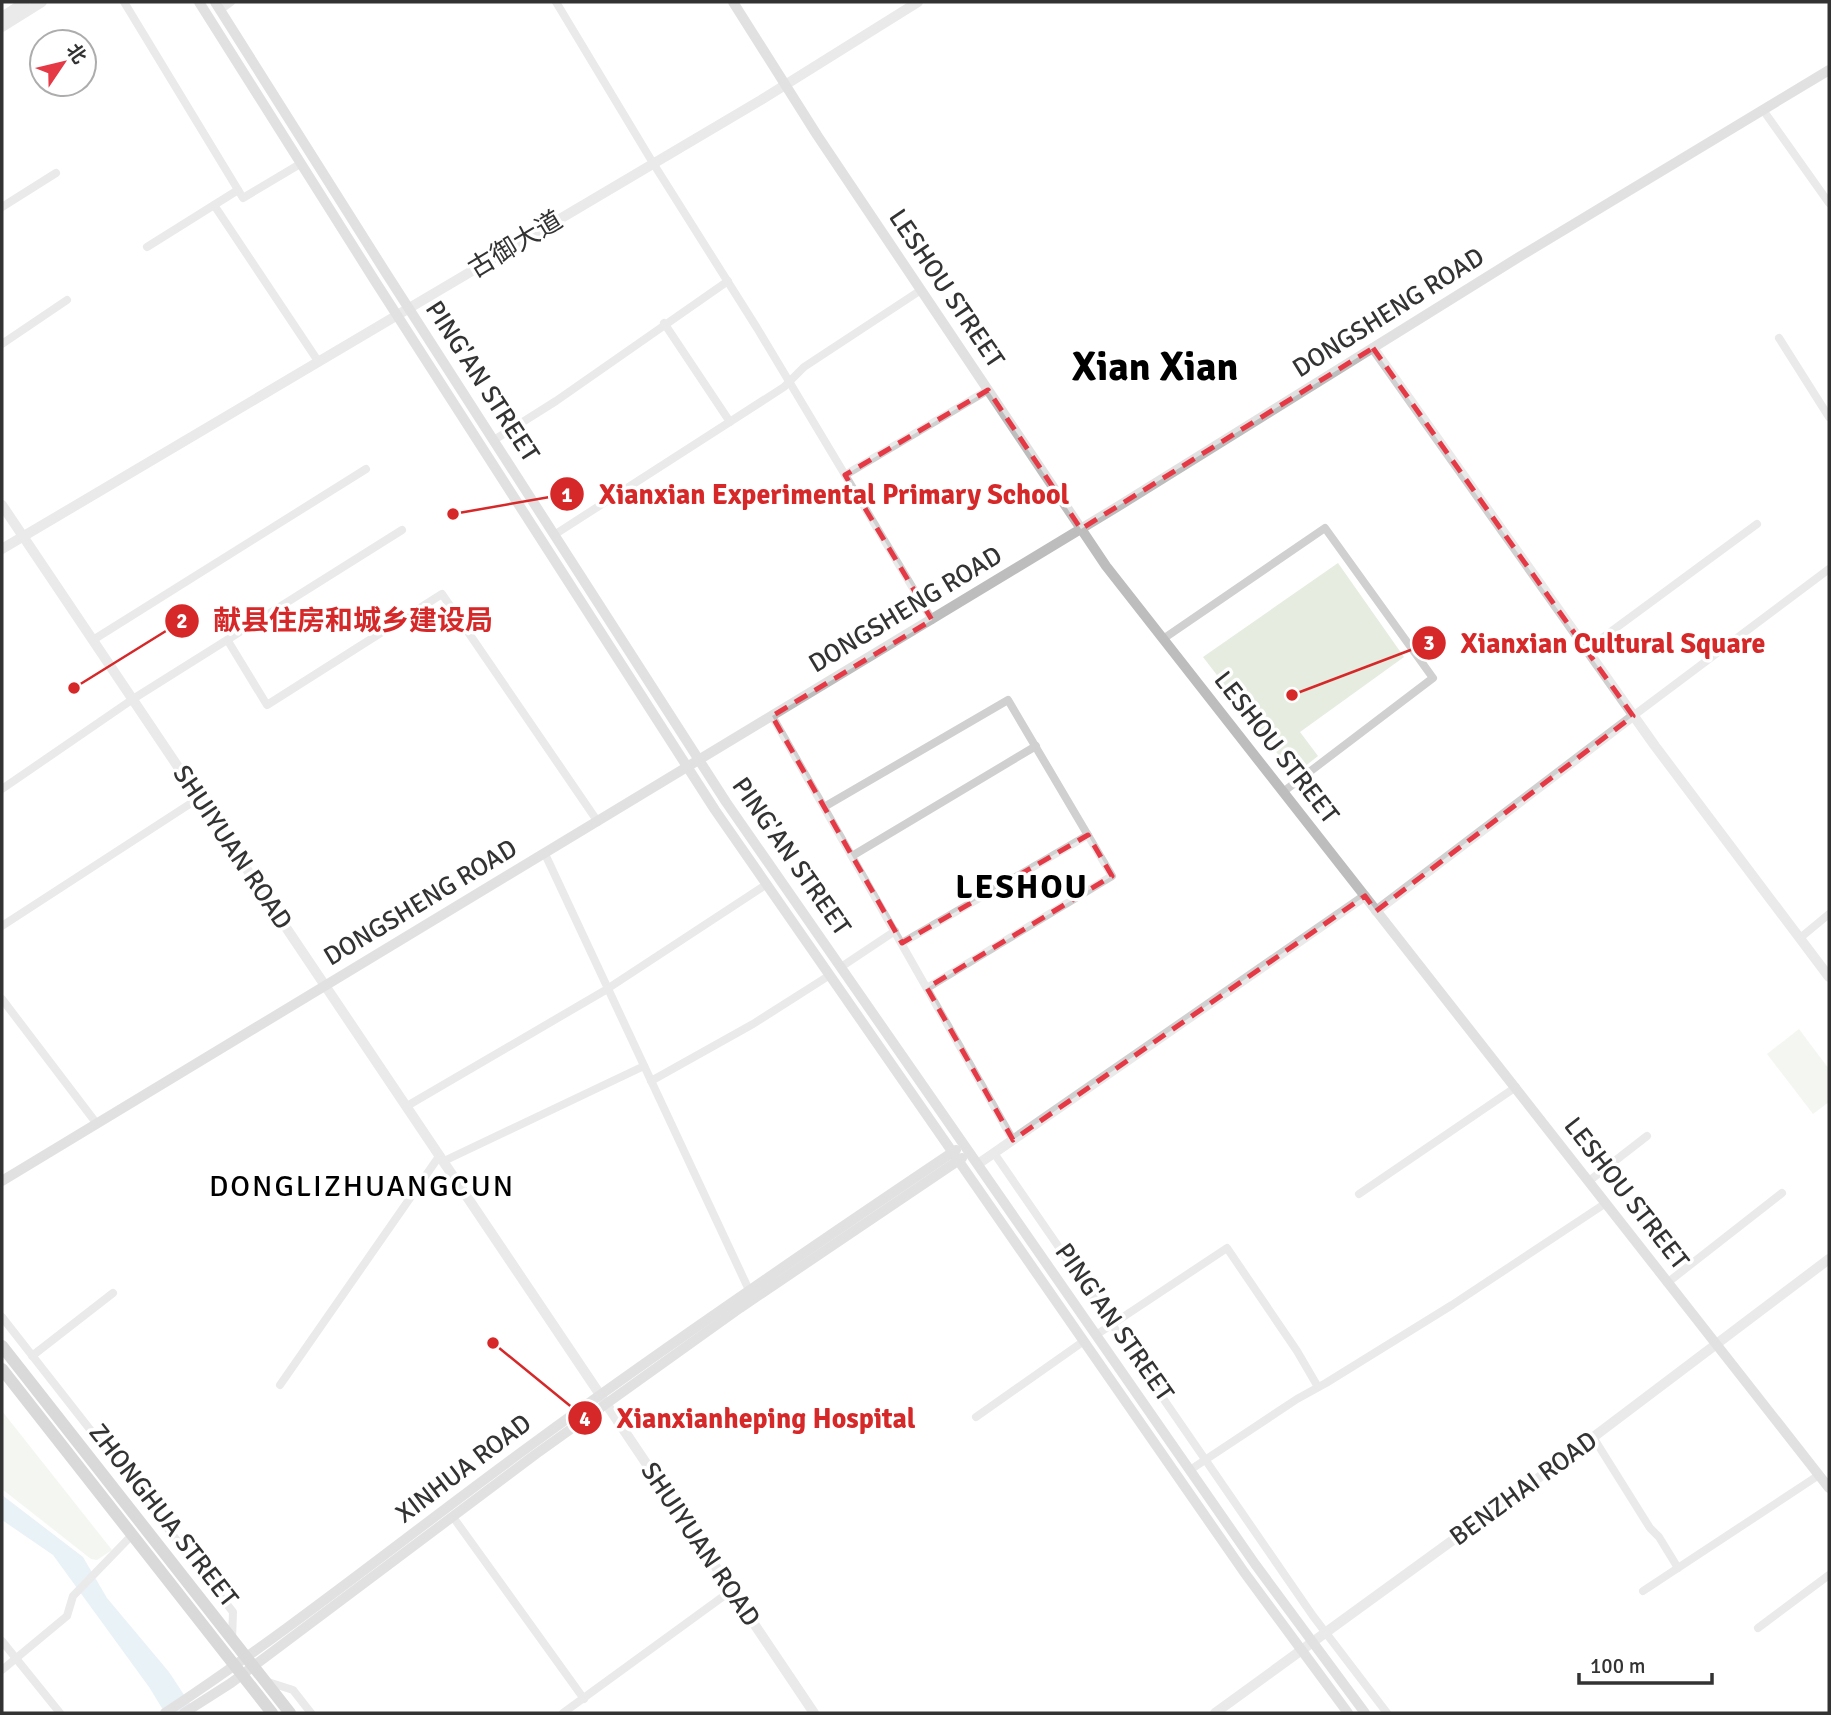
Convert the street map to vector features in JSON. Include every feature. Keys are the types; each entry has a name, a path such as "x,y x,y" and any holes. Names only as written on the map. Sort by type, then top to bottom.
{"main road":[{"name":"PING'AN STREET","path":"198,2 687,768 1244,1572 1348,1713"},
{"name":"LESHOU STREET","path":"733,2 1106,566 1829,1488"},
{"name":"PING'AN STREET","path":"217,6 699,761 1190,1470 1365,1713"},
{"name":"DONGSHENG ROAD","path":"2,1181 932,620 1829,70"},
{"name":"XINHUA ROAD","path":"164,1713 250,1662 453,1517 604,1399 740,1308 967,1148"},
{"name":"XINHUA ROAD","path":"250,1662 749,1290 956,1156"},
{"name":"ZHONGHUA STREET","path":"2,1346 290,1713"},
{"name":"ZHONGHUA STREET","path":"2,1369 272,1713"},
{"name":"XINHUA ROAD","path":"184,1713 238,1670"}],"street":[{"path":"2,27 42,2"},
{"path":"124,2 243,198 300,164"},
{"path":"217,6 231,2"},
{"path":"556,2 932,620"},
{"name":"古御大道","path":"2,549 786,84 918,2"},
{"path":"2,17 20,3"},
{"path":"1763,110 1829,203"},
{"path":"2,207 56,173"},
{"path":"147,247 238,190"},
{"path":"214,205 318,361"},
{"path":"494,440 556,401 727,281"},
{"path":"554,535 730,422 789,382 804,367 921,290"},
{"path":"2,344 67,300"},
{"path":"664,324 730,422"},
{"path":"1779,338 1829,417"},
{"path":"1373,348 1633,716 1829,977"},
{"path":"845,475 988,390"},
{"path":"93,640 366,469"},
{"name":"SHUIYUAN ROAD","path":"2,505 814,1713"},
{"path":"1586,650 1757,524"},
{"path":"1163,639 1325,527 1433,678 1283,792"},
{"path":"2,789 133,699 402,530"},
{"path":"1376,911 1829,569"},
{"path":"228,641 267,705 442,594 598,822"},
{"path":"824,807 1008,700 1112,876 927,988"},
{"path":"772,716 1013,1140"},
{"path":"852,856 1036,746"},
{"path":"2,926 199,798"},
{"path":"902,943 1088,835"},
{"path":"545,854 749,1290"},
{"path":"407,1106 608,988 767,884"},
{"path":"978,1164 1365,896"},
{"path":"1800,938 1829,914"},
{"path":"841,967 895,932"},
{"path":"651,1081 753,1024 830,975"},
{"path":"2,999 97,1124"},
{"path":"280,1385 442,1158 644,1066"},
{"path":"1359,1194 1516,1087"},
{"path":"1589,1181 1647,1136"},
{"path":"994,1153 1325,1633 1387,1713"},
{"path":"1667,1283 1782,1193"},
{"path":"1190,1470 1297,1399 1452,1305 1606,1203"},
{"path":"1096,1335 1227,1248 1297,1351 1318,1387"},
{"name":"BENZHAI ROAD","path":"1215,1713 1593,1437 1829,1259"},
{"path":"32,1356 113,1293"},
{"path":"2,1317 233,1612 232,1639"},
{"path":"976,1417 1084,1341"},
{"path":"1593,1437 1678,1568"},
{"path":"1643,1591 1819,1475"},
{"path":"453,1517 584,1699"},
{"path":"2,1670 67,1616 74,1596 132,1535"},
{"path":"1758,1628 1829,1575"},
{"path":"563,1713 732,1590"},
{"path":"2,1641 60,1713"},
{"path":"265,1681 293,1690 311,1713"}],"highlighted area":[{"path":"1373,348 1633,716 1376,911 1365,896 1013,1140 927,988 1112,876 1088,835 902,943 772,716 932,620 845,475 988,390 1081,529"}],"shaded area":[{"path":"1338,563 1404,657 1300,732 1318,756 1294,775 1203,657"},
{"path":"1799,1029 1829,1069 1829,1102 1813,1114 1767,1054"},
{"path":"2,1411 112,1550 97,1560 91,1559 2,1489"}],"water":[{"path":"2,1495 83,1557 107,1598 169,1672 196,1713 165,1713 53,1555 2,1520"}],"place":[{"name":"Xianxian Experimental Primary School","path":"453,514"},
{"name":"献县住房和城乡建设局","path":"74,688"},
{"name":"Xianxian Cultural Square","path":"1292,695"},
{"name":"Xianxianheping Hospital","path":"493,1343"}],"district":[{"name":"Xian Xian","path":"1155,366"},
{"name":"LESHOU","path":"1022,886"},
{"name":"DONGLIZHUANGCUN","path":"362,1186"}]}
